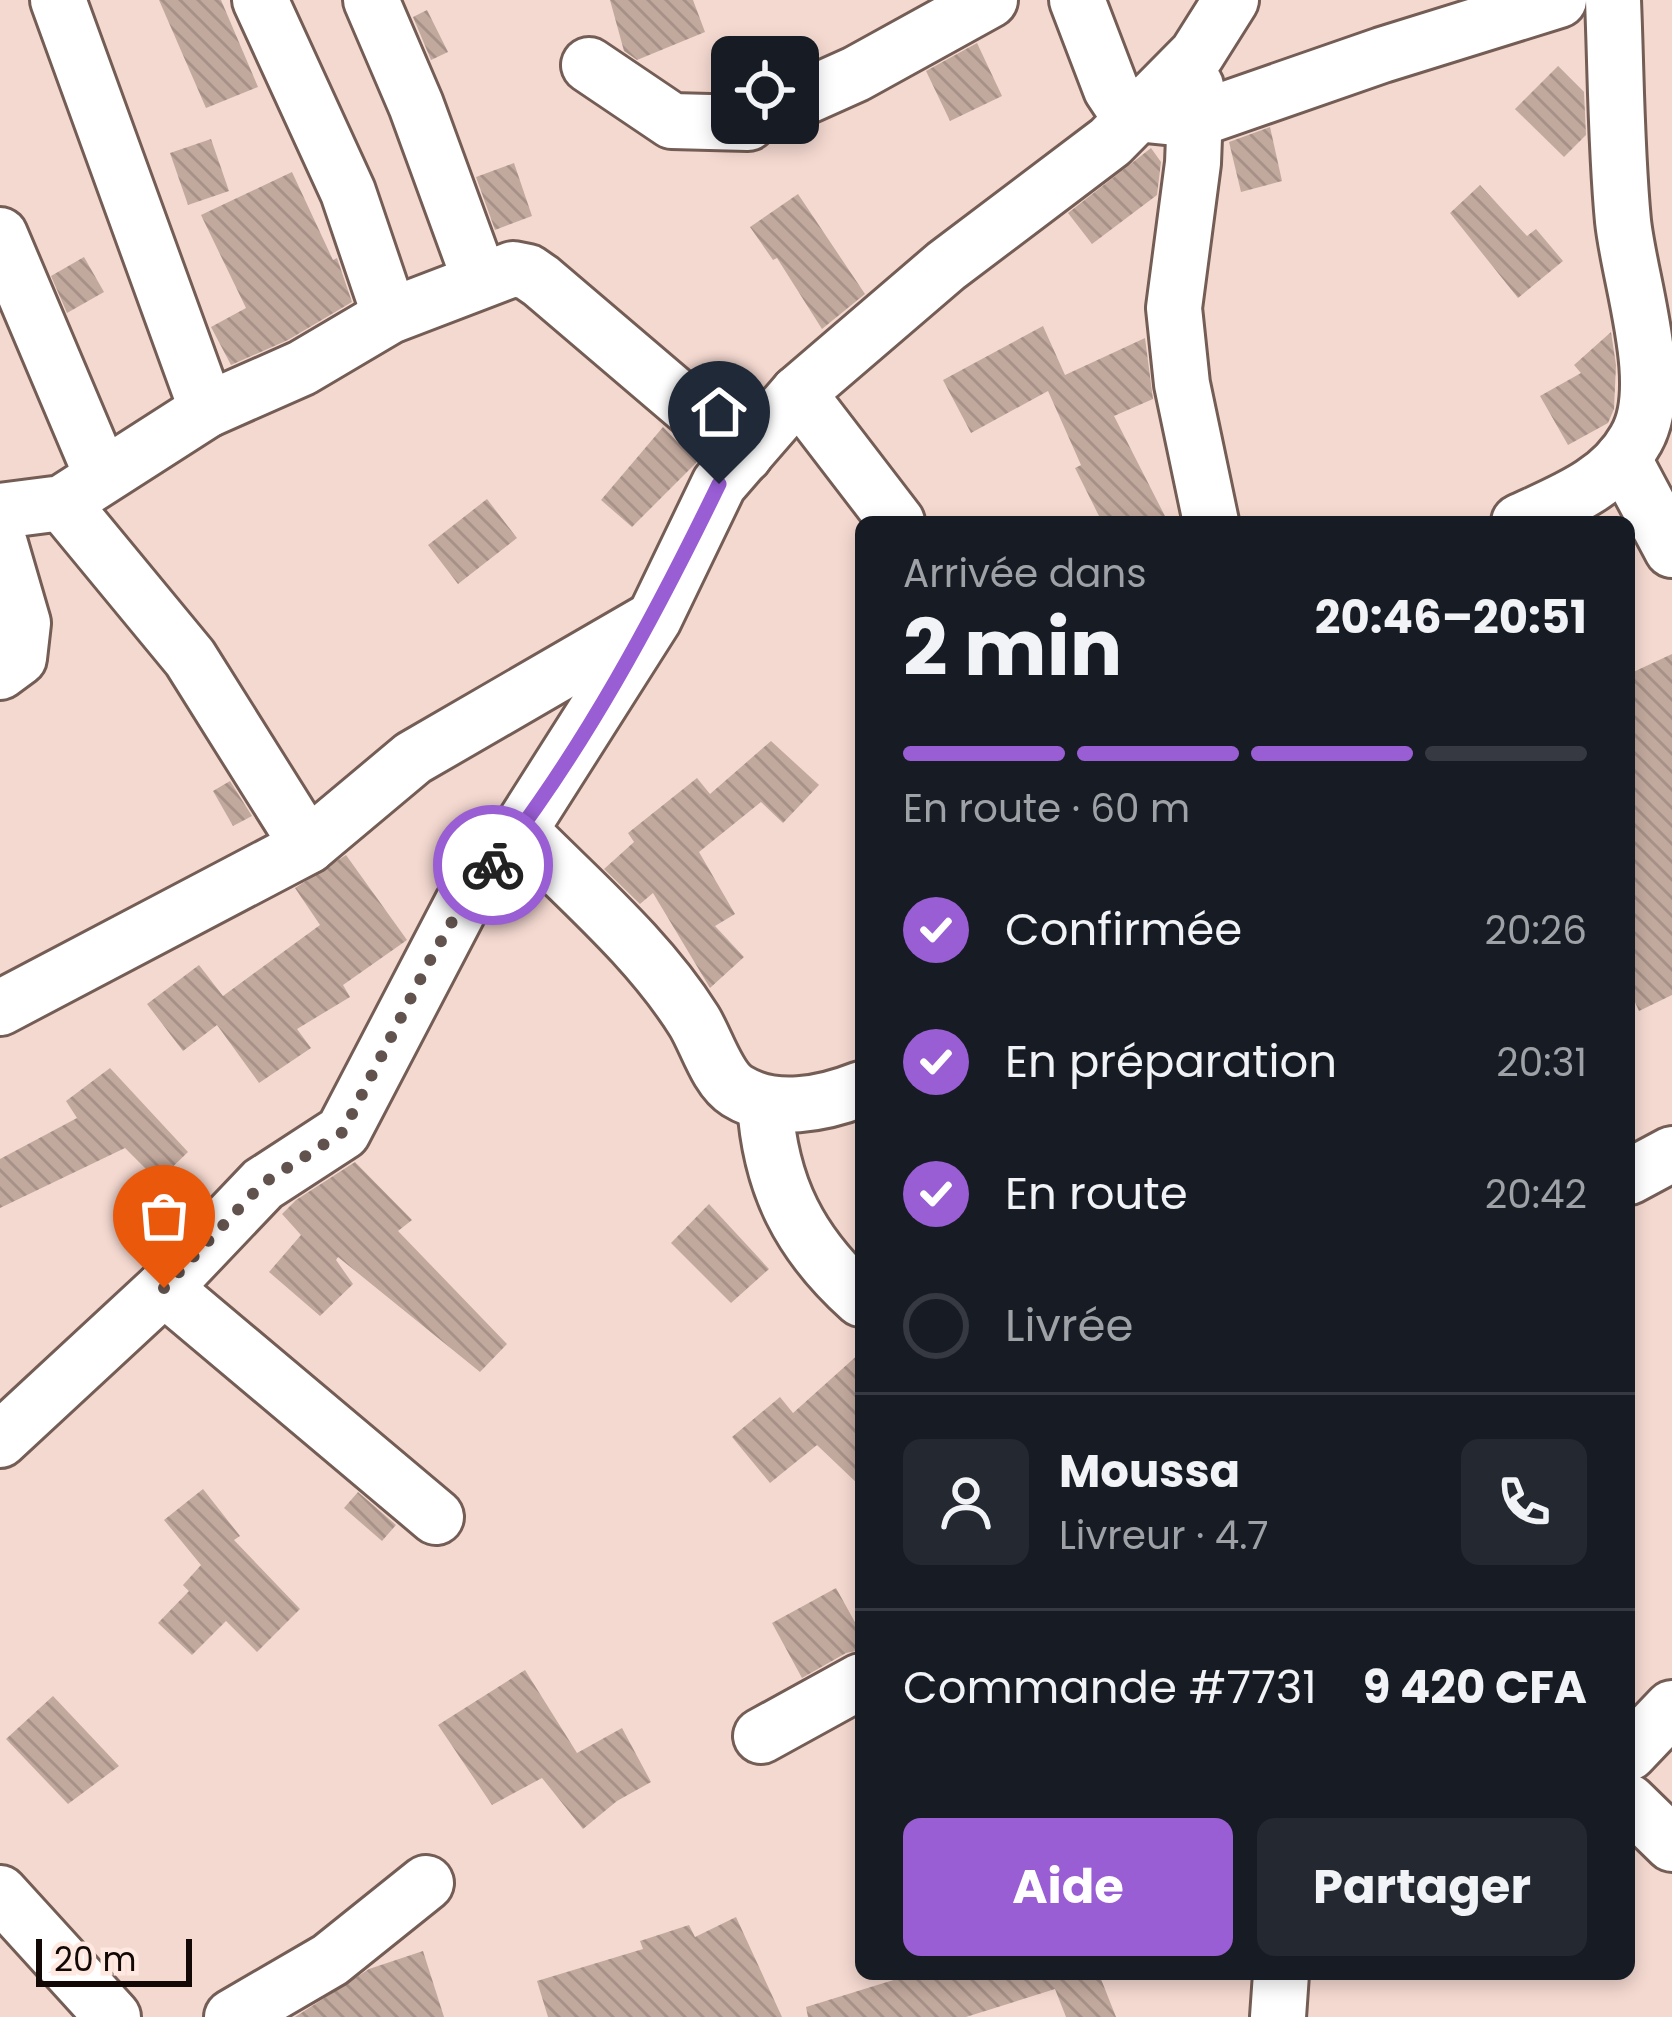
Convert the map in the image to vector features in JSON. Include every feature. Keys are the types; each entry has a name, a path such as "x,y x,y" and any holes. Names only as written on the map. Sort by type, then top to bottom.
{"street":[{"path":"58,0 207,410"},
{"path":"260,0 348,192 390,316"},
{"path":"371,0 416,105 480,280"},
{"path":"819,91 990,0"},
{"path":"1077,0 1121,104 1136,114 1195,120 1558,0"},
{"path":"0,1440 164,1288 262,1184 343,1132 462,904 520,830 654,619 719,484 798,393 946,266 1110,142 1197,54 1231,0"},
{"path":"1531,516 1611,475 1639,435 1659,387 1644,349 1623,222 1612,0"},
{"path":"1197,54 1195,120 1174,308 1182,384 1210,516"},
{"path":"589,65 672,121 711,122"},
{"path":"0,235 82,489 308,846"},
{"path":"0,511 82,489 207,410 302,368 390,316 513,269 541,281 745,455"},
{"path":"798,393 892,516"},
{"path":"1623,458 1672,550"},
{"path":"0,544 23,623 19,658 0,671"},
{"path":"0,1008 308,846 413,758 654,619"},
{"path":"520,830 652,962 693,1020 732,1089 765,1103 816,1104 855,1091"},
{"path":"765,1103 767,1145 789,1210 823,1265 855,1294"},
{"path":"1635,1174 1672,1154"},
{"path":"164,1288 436,1517"},
{"path":"761,1736 855,1684"},
{"path":"1635,1748 1672,1708"},
{"path":"1635,1808 1672,1844"},
{"path":"232,2017 330,1960 426,1882"},
{"path":"0,1893 113,2017"}],"building":[{"path":"159,0 221,0 258,87 206,108"},
{"path":"610,0 693,0 705,32 637,60 624,51"},
{"path":"427,10 448,52 431,60 413,17"},
{"path":"977,43 1002,96 950,121 926,71"},
{"path":"1558,66 1584,92 1586,135 1564,157 1515,109"},
{"path":"1270,127 1282,181 1241,192 1229,142"},
{"path":"211,139 229,191 188,205 170,153"},
{"path":"1151,148 1161,162 1157,195 1092,244 1068,213"},
{"path":"514,163 532,216 495,230 476,177"},
{"path":"292,172 333,260 337,258 352,302 288,340 231,365 211,327 246,308 201,215"},
{"path":"1480,185 1527,236 1536,229 1563,261 1518,298 1450,213"},
{"path":"798,194 865,294 822,329 777,258 773,260 750,227"},
{"path":"84,257 104,292 67,313 51,276"},
{"path":"1043,326 1065,375 1145,338 1153,399 1114,416 1165,516 1099,516 1075,468 1081,465 1048,391 971,433 943,380"},
{"path":"1611,332 1616,365 1614,409 1608,423 1568,445 1540,396 1581,373 1574,365"},
{"path":"663,427 697,462 632,527 601,500"},
{"path":"487,499 517,538 458,584 428,545"},
{"path":"1672,654 1672,995 1639,1011 1635,1002 1635,671"},
{"path":"771,741 819,785 783,823 761,802 699,852 735,914 715,926 744,957 710,988 653,893 640,904 604,869 634,842 628,833 697,778 710,794"},
{"path":"230,781 252,816 233,826 213,791"},
{"path":"346,855 407,940 343,985 350,997 297,1029 311,1048 259,1083 217,1025 183,1051 147,1004 199,965 223,996 320,925 295,888"},
{"path":"110,1068 188,1152 158,1181 125,1148 0,1208 0,1159 77,1118 66,1101"},
{"path":"355,1162 412,1220 398,1231 507,1344 480,1372 338,1257 353,1284 320,1316 269,1272 301,1235 282,1214"},
{"path":"709,1204 769,1269 731,1303 671,1243"},
{"path":"855,1357 855,1481 817,1445 770,1483 732,1437 780,1397 793,1413"},
{"path":"203,1489 240,1536 234,1540 300,1609 257,1652 226,1621 192,1655 158,1623 189,1591 183,1585 201,1565 164,1520"},
{"path":"358,1492 396,1525 382,1541 344,1508"},
{"path":"836,1588 855,1622 855,1651 802,1678 772,1623"},
{"path":"525,1670 577,1753 622,1728 651,1782 617,1801 583,1829 542,1778 492,1805 438,1725"},
{"path":"53,1696 119,1766 68,1804 6,1739"},
{"path":"736,1917 782,2017 548,2017 537,1981 643,1949 640,1941 689,1925 695,1937"},
{"path":"423,1951 444,2017 295,2017 369,1969"},
{"path":"894,1980 1101,1980 1116,2017 1066,2017 1055,1989 966,2017 808,2017 806,2007"}],"way so far":[{"path":"164,1288 262,1184 343,1132 428,964 462,904 493,865"}],"route":[{"path":"493,865 654,619 719,484"}]}
